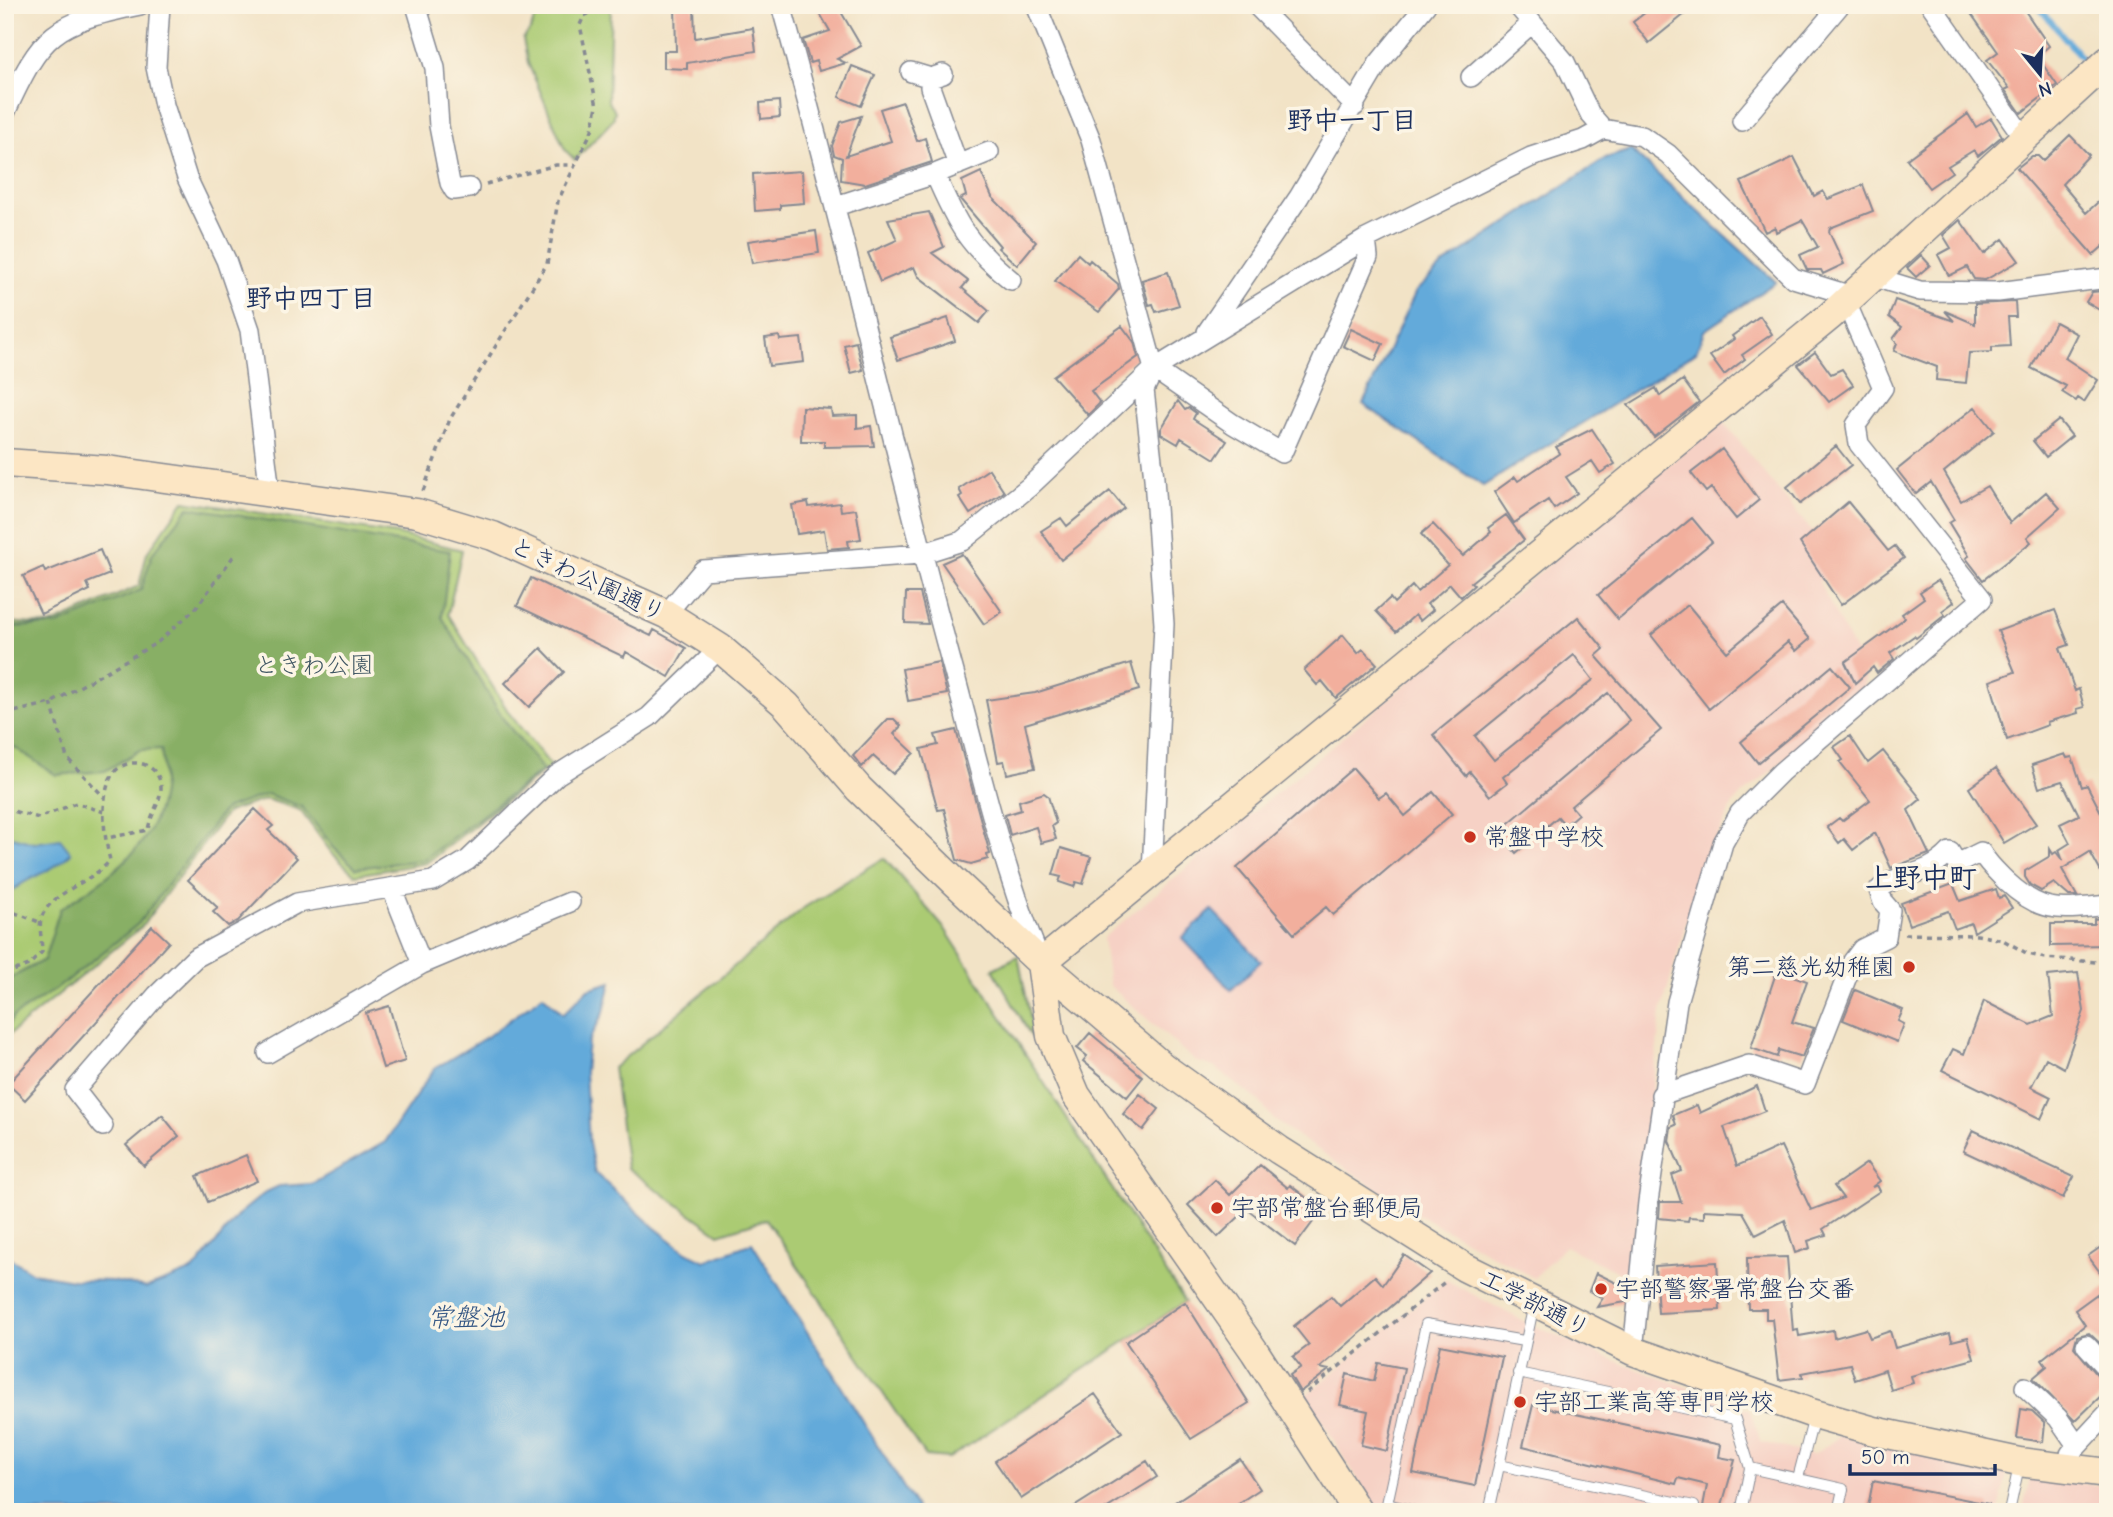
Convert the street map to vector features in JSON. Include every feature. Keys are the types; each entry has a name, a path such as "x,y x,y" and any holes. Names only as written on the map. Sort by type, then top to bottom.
{"street":[{"path":"5,113 29,62 55,32 93,15 140,5"},
{"path":"160,5 156,67 164,105 187,178 226,260 250,330 270,492"},
{"path":"416,5 435,68 439,126 450,183 454,190 469,188"},
{"path":"782,5 836,206 921,554 1013,888 1041,962 1051,1036 1076,1095 1289,1405 1358,1512"},
{"path":"1036,5 1091,140 1154,369 1233,424 1282,453 1368,257 1366,239"},
{"path":"1256,5 1355,106"},
{"path":"1203,338 1299,197 1378,64 1426,5"},
{"path":"1517,5 1565,62 1590,114 1603,129 1642,136 1668,154 1793,278 1849,299 1883,388 1856,425 1859,444 1982,599 1824,732 1740,813 1723,843 1677,1002 1661,1095 1633,1351"},
{"path":"1742,121 1840,5"},
{"path":"1931,5 2024,138"},
{"path":"1471,77 1532,23"},
{"path":"1041,962 1849,299 2108,61"},
{"path":"911,72 937,76 930,87 958,165"},
{"path":"666,614 703,570 921,554 962,541 1028,487 1154,369 1366,239 1531,157 1583,140 1603,129"},
{"path":"836,206 935,174 989,152"},
{"path":"935,174 952,215 978,253 1011,280"},
{"path":"1874,277 1920,291 1998,292 2108,278"},
{"path":"1152,872 1164,624 1154,478 1144,390 1154,369"},
{"name":"ときわ公園通り","path":"5,463 107,470 417,513 493,536 666,614 720,648 786,705 859,789 1041,962"},
{"path":"103,1126 75,1090 158,995 195,958 297,903 433,881 468,860 557,775 649,717 720,648"},
{"path":"1661,1095 1749,1065 1805,1084 1853,961 1862,949 1886,937 1890,911 1879,890 1895,880 1927,871 1950,852 1957,864 1981,852 1987,863 2026,900 2047,908 2108,905"},
{"path":"392,889 422,964"},
{"path":"268,1053 422,964 570,902"},
{"name":"工学部通り","path":"1041,962 1163,1067 1279,1150 1464,1266 1534,1304 1633,1351 1814,1414 1874,1431 2020,1462 2108,1473"},
{"path":"2086,1345 2108,1369"},
{"path":"2025,1387 2058,1418 2076,1444"},
{"path":"2060,1469 2076,1444 2108,1413"}],"lane":[{"path":"1489,1512 1534,1304"},
{"path":"1418,1512 1387,1504 1426,1324 1524,1341"},
{"path":"1518,1373 1735,1419 1750,1468 1741,1512"},
{"path":"1798,1478 1814,1414"},
{"path":"2009,1512 2020,1462"},
{"path":"1499,1465 1694,1506"},
{"path":"1750,1468 1843,1489 1838,1512"}],"path":[{"path":"417,513 433,461 450,419 547,264 558,201 592,130 597,106 580,25 584,16 606,5"},
{"path":"469,188 556,165 576,165"},
{"path":"5,714 51,703 158,642 196,608 235,554"},
{"path":"51,703 67,758 105,798"},
{"path":"5,974 29,965 42,952 40,922 44,913 69,888 101,873 110,860 107,838 104,812 111,776 122,765 138,761 147,764 157,775 161,788 148,830 107,838"},
{"path":"5,809 39,818 76,803 104,812"},
{"path":"5,909 40,922"},
{"path":"1886,937 1921,933 1977,935 2003,940 2028,954 2045,958 2108,963"},
{"path":"1289,1405 1464,1266"}],"shaded area":[{"name":"常盤中学校","path":"1722,420 1838,564 1819,582 1866,673 1863,694 1734,802 1700,872 1661,1012 1630,1278 1565,1246 1534,1278 1398,1203 1274,1120 1259,1101 1214,1067 1195,1061 1109,985 1103,938"},
{"name":"宇部工業高等専門学校","path":"1446,1280 1523,1321 1625,1365 1750,1410 1761,1442 1813,1455 1840,1436 2007,1473 1998,1512 1378,1512 1306,1395"},
{"path":"2030,1479 2108,1486 2108,1512 2022,1512"}],"green space":[{"path":"539,5 577,5 579,11 594,5 611,5 608,101 615,111 613,120 575,160 565,150 528,63 523,39 531,29"},
{"name":"ときわ公園","path":"184,501 396,534 462,550 448,614 509,713 551,766 426,863 355,875 331,852 300,810 266,799 227,812 141,927 5,1038 5,622 50,625 139,586 147,553"},
{"name":"ときわ公園","path":"189,507 450,551 442,617 504,720 543,770 423,860 356,868 334,848 302,807 267,794 225,809 138,924 66,982 13,1017 5,1031 5,981 44,960 60,909 104,879 139,845 152,826 160,804 163,778 161,749 140,750 105,771 56,775 5,741 5,627 57,625 141,590 152,554"},
{"path":"884,858 945,929 1185,1302 949,1458 925,1456 766,1219 719,1234 627,1168 613,1068 805,907"},
{"path":"1018,956 1034,1035 1031,1036 993,969"}],"water":[{"path":"1631,150 1776,282 1704,331 1696,352 1483,486 1363,404 1416,291 1443,265 1606,158"},
{"path":"5,835 34,843 60,839 71,853 56,866 21,884 5,897"},
{"path":"1212,910 1261,961 1231,990 1182,938"},
{"name":"常盤池","path":"611,982 604,1012 588,1042 585,1072 589,1143 595,1173 654,1227 686,1252 705,1261 752,1243 919,1512 409,1512 395,1507 358,1512 5,1512 5,1255 33,1273 73,1280 112,1281 147,1288 194,1270 239,1214 266,1192 279,1186 312,1184 385,1142 434,1069 488,1036 543,995 563,1014 588,989"}],"building":[{"path":"675,5 694,5 695,38 753,28 756,51 687,63 687,69 664,68 664,51 676,51"},
{"path":"815,5 837,5 861,46 837,59 846,63 819,71 816,61 810,63 803,40 830,31"},
{"path":"1655,5 1696,5 1649,43 1633,22"},
{"path":"1965,5 2021,5 2049,46 2037,56 2057,85 2021,113 2005,90 2009,88 1987,60 1998,52"},
{"path":"852,66 875,75 861,106 839,97"},
{"path":"779,101 780,117 761,119 760,103"},
{"path":"903,102 917,141 925,138 932,162 865,184 841,180 842,158 834,155 832,146 841,122 861,116 846,156 891,141 880,109"},
{"path":"1968,114 1976,127 1991,118 2002,136 1978,156 1974,150 1948,166 1952,172 1929,188 1907,159"},
{"path":"2070,135 2089,155 2062,184 2086,213 2108,193 2108,242 2093,255 2017,168 2032,156 2038,156 2043,161"},
{"path":"1794,157 1814,196 1823,191 1828,199 1863,185 1873,211 1830,228 1829,232 1844,264 1823,274 1821,270 1807,270 1800,255 1818,247 1802,220 1776,232 1775,227 1765,232 1741,182"},
{"path":"802,171 804,203 755,211 753,174"},
{"path":"981,172 992,197 1036,242 1017,265 998,248 1000,246 960,199 966,196 962,181"},
{"path":"929,212 944,247 932,253 968,281 962,288 989,311 979,323 918,276 914,267 880,282 868,253 897,240 888,219"},
{"path":"1960,220 1984,254 2003,239 2019,261 1985,280 1974,279 1967,267 1949,276 1938,255 1951,248 1943,235"},
{"path":"816,231 819,253 752,263 748,241"},
{"path":"1078,254 1088,263 1090,260 1118,284 1119,289 1099,312 1055,281"},
{"path":"1921,255 1930,265 1916,277 1907,268"},
{"path":"1168,272 1179,305 1156,312 1153,304 1149,305 1142,280"},
{"path":"2103,291 2108,294 2108,315 2086,302 2092,292"},
{"path":"1895,300 1954,321 1945,311 1975,324 1975,304 2015,302 2016,317 2008,317 2010,346 1992,347 1992,352 1969,353 1966,383 1936,380 1937,367 1894,351 1897,343 1893,339 1902,327 1889,317"},
{"path":"1760,316 1772,334 1742,355 1745,359 1724,375 1710,356"},
{"path":"948,318 955,341 898,360 890,337"},
{"path":"2055,322 2077,334 2065,358 2098,380 2084,402 2078,398 2076,401 2062,392 2066,386 2031,368"},
{"path":"1122,326 1134,342 1138,357 1091,391 1100,403 1088,415 1053,376"},
{"path":"1351,329 1383,344 1375,361 1343,346"},
{"path":"779,336 780,340 801,338 804,362 769,366 765,338"},
{"path":"856,342 863,370 851,373 844,345"},
{"path":"1815,352 1831,374 1842,369 1853,385 1829,402 1798,365"},
{"path":"1683,380 1699,402 1654,437 1628,405 1656,388 1660,396"},
{"path":"1178,401 1185,410 1189,408 1196,413 1193,419 1227,441 1215,459 1181,438 1178,444 1161,434 1161,429"},
{"path":"802,407 831,409 832,416 857,415 857,428 871,426 874,446 824,447 824,441 801,441"},
{"path":"1975,407 1994,431 1944,472 1961,501 1987,486 2010,523 2046,492 2060,508 2027,537 2031,542 1983,580 1966,558 1969,556 1949,523 1954,520 1931,482 1916,494 1897,470"},
{"path":"2059,420 2072,436 2046,457 2033,441"},
{"path":"1592,429 1615,464 1600,473 1592,461 1566,477 1577,493 1554,509 1548,500 1514,523 1494,492 1515,477 1518,481 1560,453 1556,447"},
{"path":"1836,446 1851,465 1800,504 1787,487"},
{"path":"1722,449 1759,500 1736,519 1711,488 1706,492 1691,473"},
{"path":"989,469 1004,492 970,514 959,497 962,495 959,489"},
{"path":"1110,491 1124,508 1061,560 1041,531 1061,518 1067,526"},
{"path":"808,502 809,507 840,503 841,511 856,509 861,539 848,541 849,547 827,549 824,530 797,534 792,505"},
{"path":"1848,502 1888,551 1895,546 1904,558 1841,605 1800,543"},
{"path":"1506,515 1524,540 1471,582 1474,585 1461,597 1450,584 1427,604 1433,610 1420,621 1415,615 1396,632 1376,611 1390,598 1394,603 1412,586 1417,592 1448,565 1421,534 1433,524 1463,556 1491,532 1488,528"},
{"path":"1692,518 1712,542 1618,619 1598,595"},
{"path":"100,550 110,574 87,583 90,590 41,614 23,576 43,567 45,572"},
{"path":"962,554 1002,612 984,624 942,563"},
{"path":"531,578 651,636 654,630 686,648 669,677 626,652 624,657 517,606"},
{"path":"1938,580 1954,602 1942,611 1945,615 1916,638 1914,636 1890,653 1894,659 1877,673 1873,667 1855,683 1845,662 1905,618 1902,614 1924,598 1920,592"},
{"path":"906,593 920,593 928,624 905,623"},
{"path":"1688,605 1727,652 1782,606 1810,639 1796,651 1788,642 1709,709 1651,635"},
{"path":"2055,610 2069,645 2060,648 2075,691 2079,689 2084,707 2077,709 2078,713 2047,722 2048,725 2007,740 1990,681 2015,672 1998,631"},
{"path":"1578,617 1604,649 1596,656 1661,730 1571,806 1578,814 1565,825 1558,817 1516,853 1498,832 1630,721 1608,693 1503,777 1507,783 1490,796 1470,772 1466,776 1433,735","holes":["1574,655 1593,680 1494,760 1475,736"]},
{"path":"1343,635 1358,653 1363,649 1377,664 1336,698 1322,681 1317,685 1304,670"},
{"path":"541,648 564,672 529,707 505,683"},
{"path":"939,662 947,694 908,701 902,669"},
{"path":"1131,663 1139,690 1025,724 1035,768 1007,774 1004,761 998,762 986,700 1035,693"},
{"path":"1832,666 1850,687 1758,763 1741,742"},
{"path":"888,719 894,719 901,726 894,734 914,753 893,774 873,756 862,767 853,756"},
{"path":"956,730 990,854 987,855 988,859 971,864 957,860 944,809 938,810 921,749 938,745 935,735"},
{"path":"1850,736 1868,763 1883,751 1921,799 1908,810 1929,854 1891,868 1875,833 1853,850 1844,839 1839,843 1827,827 1839,818 1842,821 1870,800 1840,762 1843,760 1834,747"},
{"path":"2065,754 2067,758 2072,757 2082,787 2087,785 2108,826 2108,885 2090,852 2062,869 2077,896 2069,896 2054,883 2041,891 2030,885 2025,877 2025,871 2050,856 2050,849 2063,861 2059,850 2070,843 2060,824 2079,815 2062,781 2039,788 2032,765"},
{"path":"1353,768 1379,798 1386,793 1405,816 1433,792 1452,814 1333,915 1326,907 1294,934 1237,868"},
{"path":"1996,768 2036,824 2004,843 1969,788"},
{"path":"1044,793 1048,796 1056,823 1052,826 1056,839 1041,843 1036,827 1010,835 1005,815 1021,810 1019,801"},
{"path":"255,809 273,826 268,830 297,858 238,921 228,926 213,912 218,908 188,880"},
{"path":"1061,848 1091,857 1083,884 1076,882 1074,887 1059,882 1061,877 1053,875"},
{"path":"1953,884 1960,901 1996,889 1999,898 2004,896 2012,908 1974,932 1971,923 1955,929 1948,911 1909,925 1901,903"},
{"path":"2108,917 2108,945 2051,946 2051,924 2094,924 2094,919"},
{"path":"152,926 169,942 25,1100 8,1084"},
{"path":"1777,970 1807,981 1792,1022 1814,1028 1802,1057 1779,1050 1777,1057 1751,1048"},
{"path":"2078,973 2084,1011 2064,1068 2046,1058 2031,1087 2051,1097 2041,1119 1942,1070 1953,1049 1964,1054 1984,1001 2031,1025 2053,1016 2048,976"},
{"path":"1855,990 1903,1010 1898,1021 1904,1024 1897,1042 1843,1020"},
{"path":"389,1006 405,1061 383,1068 366,1013"},
{"path":"1090,1033 1143,1077 1127,1097 1083,1061 1087,1056 1077,1048"},
{"path":"1757,1086 1765,1111 1724,1127 1737,1166 1781,1146 1811,1210 1843,1198 1834,1186 1867,1163 1880,1181 1872,1187 1877,1185 1880,1191 1823,1229 1826,1235 1808,1241 1810,1248 1795,1253 1785,1220 1756,1235 1743,1212 1704,1210 1704,1218 1689,1217 1688,1221 1659,1218 1660,1202 1681,1202 1672,1175 1682,1171 1669,1141 1671,1127 1676,1125 1673,1115 1697,1105 1700,1113"},
{"path":"1140,1094 1159,1109 1143,1130 1123,1114"},
{"path":"162,1115 179,1136 144,1166 126,1145"},
{"path":"1973,1130 2074,1177 2063,1198 1963,1151"},
{"path":"246,1155 257,1181 208,1202 197,1176"},
{"path":"1260,1165 1288,1188 1290,1185 1322,1210 1295,1246 1247,1209 1218,1237 1188,1205 1215,1180 1230,1195"},
{"path":"2108,1242 2108,1283 2088,1256"},
{"path":"1404,1255 1430,1273 1320,1368 1329,1370 1300,1392 1290,1375 1301,1367 1293,1357 1309,1345 1294,1326 1331,1296 1340,1306 1375,1276 1383,1285"},
{"path":"1787,1257 1793,1331 1798,1330 1799,1336 1833,1330 1834,1338 1866,1329 1870,1338 1890,1331 1895,1348 1950,1333 1952,1341 1968,1337 1974,1359 1911,1376 1913,1383 1891,1390 1885,1370 1855,1380 1850,1364 1802,1373 1803,1377 1779,1380 1772,1319 1766,1319 1766,1309 1748,1309 1747,1258"},
{"path":"1717,1262 1720,1310 1658,1313 1655,1266"},
{"name":"宇部警察署常盤台交番","path":"1596,1273 1619,1284 1618,1290 1626,1294 1626,1302 1597,1307 1603,1298 1589,1291"},
{"path":"2108,1286 2108,1351 2089,1333 2077,1336 2074,1347 2099,1377 2108,1381 2108,1389 2075,1421 2033,1378 2047,1366 2042,1359 2085,1325 2075,1310"},
{"path":"1185,1302 1249,1403 1191,1439 1126,1342"},
{"path":"1440,1345 1502,1357 1475,1486 1413,1473"},
{"path":"1378,1363 1404,1368 1387,1451 1361,1445 1368,1411 1340,1405 1347,1374 1374,1381"},
{"path":"1095,1394 1122,1432 1021,1499 995,1461"},
{"path":"1533,1405 1721,1445 1719,1457 1735,1460 1720,1512 1702,1512 1707,1485 1678,1478 1676,1484 1523,1446"},
{"path":"2021,1409 2032,1411 2045,1423 2043,1442 2017,1438"},
{"path":"1240,1459 1260,1489 1225,1512 1160,1512"},
{"path":"1147,1461 1157,1477 1101,1512 1066,1512"},
{"path":"1873,1481 1989,1504 1988,1512 1867,1512"}],"waterway":[{"path":"2037,5 2087,64"},
{"path":"2105,84 2108,87"}],"place":[{"name":"常盤中学校","path":"1470,837"},
{"name":"第二慈光幼稚園","path":"1909,967"},
{"name":"宇部常盤台郵便局","path":"1217,1208"},
{"name":"宇部警察署常盤台交番","path":"1601,1289"},
{"name":"宇部工業高等専門学校","path":"1520,1402"}],"district":[{"name":"野中一丁目","path":"1352,120"},
{"name":"野中四丁目","path":"311,298"},
{"name":"上野中町","path":"1921,877"}]}
